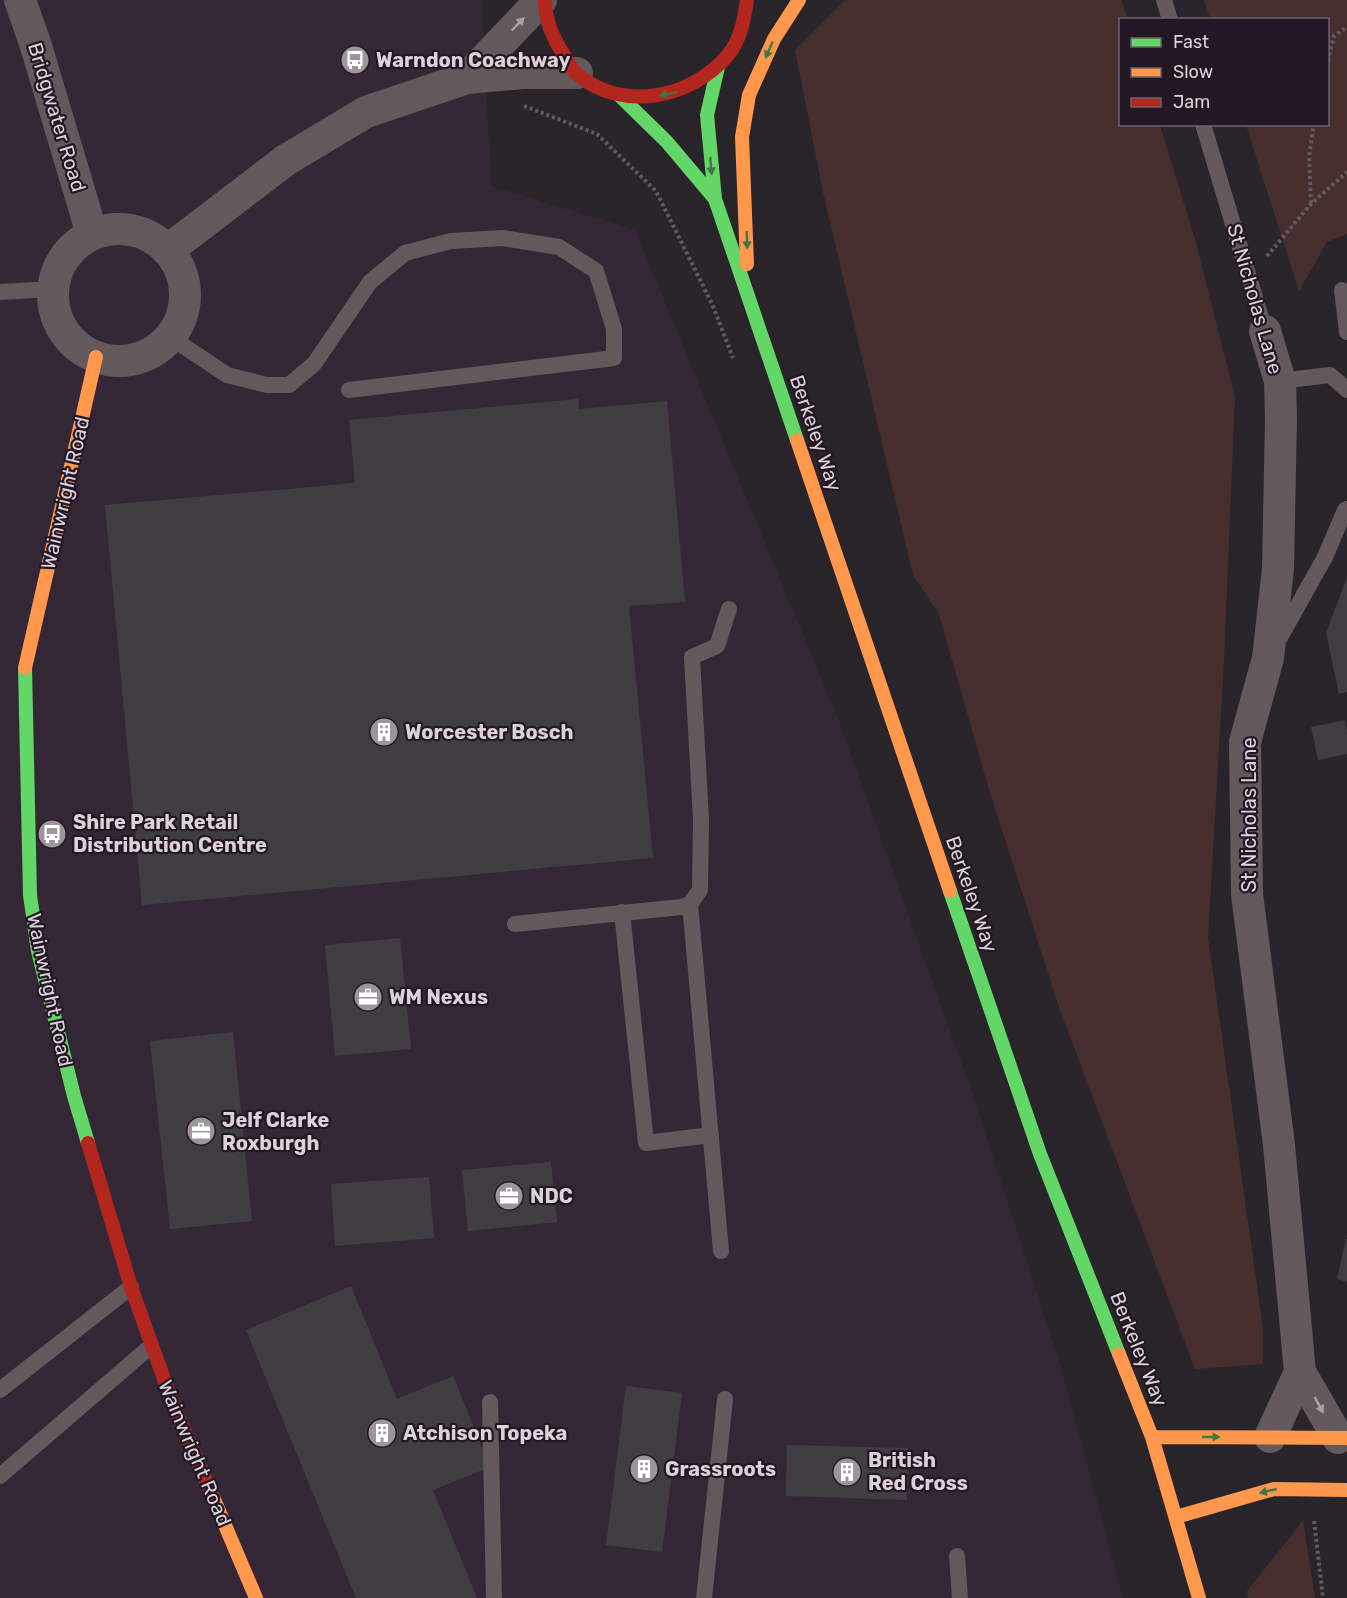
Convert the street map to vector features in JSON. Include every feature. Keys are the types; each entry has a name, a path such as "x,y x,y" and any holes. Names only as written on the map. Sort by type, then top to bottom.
{"main road":[{"path":"543,0 554,42 576,73 598,88 620,96 641,99 671,95 693,86 718,67 739,40 747,6 755,0"},
{"path":"748,295 742,137 749,95 774,39 798,0"},
{"name":"Berkeley Way","path":"718,67 706,115 715,199 1040,1154 1152,1437 1198,1598"},
{"name":"Berkeley Way","path":"620,96 667,142 715,199"},
{"name":"Wainwright Road","path":"96,357 24,674 30,895 38,951 74,1095 131,1287 172,1404 256,1598"},
{"path":"1152,1437 1271,1442 1342,1438"},
{"path":"1282,1474 1293,1488"},
{"path":"1176,1517 1274,1489 1347,1490"}],"street":[{"name":"Bridgwater Road","path":"20,0 92,234"},
{"path":"467,78 543,0"},
{"path":"168,250 286,160 366,112 467,78 524,73 576,73"},
{"path":"112,228 132,230 152,237 168,250 180,267 185,286 184,306 178,324 170,337 152,352 134,359 114,361 96,357 77,346 63,330 54,311 53,289 56,272 64,256 76,243 92,234 112,228"},
{"name":"St Nicholas Lane","path":"1265,331 1280,381 1278,569 1268,658 1245,742 1247,894 1279,1145 1300,1372 1342,1438"},
{"path":"1271,1442 1300,1372"}],"lane":[{"path":"1164,0 1169,18"},
{"name":"St Nicholas Lane","path":"1204,126 1265,331"},
{"path":"170,337 227,375 267,385 288,385 314,364 370,282 405,253 451,241 503,238 559,247 596,271 614,329 614,358 349,390"},
{"path":"0,292 53,289"},
{"path":"1342,290 1347,332"},
{"path":"1280,381 1330,375 1347,390"},
{"path":"1268,658 1325,557 1347,509"},
{"path":"515,924 681,907 690,904 700,890 701,820 692,657 717,646 729,609"},
{"path":"690,904 721,1251"},
{"path":"622,912 646,1143 711,1136"},
{"path":"0,1390 131,1287"},
{"path":"0,1476 151,1346"},
{"path":"704,1598 725,1398"},
{"path":"490,1402 494,1598"},
{"path":"957,1556 960,1598"}],"path":[{"path":"1329,57 1334,36 1347,27"},
{"path":"519,104 597,134 656,191 713,306 734,361"},
{"path":"1311,204 1309,156 1314,126"},
{"path":"1249,277 1311,204 1347,172"},
{"path":"1314,1520 1323,1598"}],"shaded area":[{"path":"0,0 482,0 491,186 635,230 839,721 973,1095 1060,1364 1123,1598 0,1598"},
{"path":"845,0 1121,0 1128,18 1119,18 1119,126 1160,126 1195,239 1235,397 1224,661 1208,938 1263,1328 1263,1364 1195,1369 1060,1010 990,793 939,614 913,575 823,192 795,50"},
{"path":"1204,0 1347,0 1347,234 1327,242 1299,291 1246,126 1329,126 1329,18 1210,18"},
{"path":"1303,1521 1315,1598 1248,1598 1247,1591"}],"building":[{"name":"Worcester Bosch","path":"578,399 579,409 667,401 685,602 629,606 653,858 142,905 105,505 355,483 349,420"},
{"path":"1347,577 1347,692 1339,694 1326,633"},
{"path":"1345,720 1347,754 1318,760 1311,727"},
{"name":"WM Nexus","path":"400,938 411,1049 335,1056 325,945"},
{"name":"Jelf Clarke Roxburgh","path":"233,1032 252,1221 170,1229 150,1041"},
{"name":"NDC","path":"551,1162 557,1222 468,1231 462,1170"},
{"path":"429,1177 434,1238 335,1246 331,1184"},
{"path":"1347,1239 1347,1282 1337,1279"},
{"name":"Atchison Topeka","path":"351,1286 397,1399 453,1376 490,1467 433,1490 477,1598 356,1598 246,1330"},
{"name":"Grassroots","path":"626,1386 682,1393 662,1552 606,1545"},
{"name":"British Red Cross","path":"787,1445 908,1448 907,1500 786,1496"}],"traffic: fast":[{"path":"718,67 707,115 715,199 797,440"},
{"path":"620,96 667,142 715,199"},
{"path":"25,668 30,895 38,951 88,1143"},
{"path":"950,891 1040,1154 1119,1354"}],"traffic: slow":[{"path":"747,264 742,137 749,95 774,39 799,0"},
{"path":"25,668 96,357"},
{"path":"797,440 950,891"},
{"path":"1119,1354 1152,1437 1199,1598"},
{"path":"1152,1437 1347,1438"},
{"path":"1176,1517 1274,1489 1347,1490"},
{"path":"213,1497 256,1598"}],"traffic: jam":[{"path":"545,0 550,29 575,72 595,86 615,94 635,96 656,95 676,90 696,82 713,70 728,55 739,36 747,0"},
{"path":"88,1143 131,1287 173,1404 213,1497"}],"place":[{"name":"Warndon Coachway","path":"355,60"},
{"name":"Worcester Bosch","path":"384,732"},
{"name":"Shire Park Retail Distribution Centre","path":"52,834"},
{"name":"WM Nexus","path":"368,997"},
{"name":"Jelf Clarke Roxburgh","path":"201,1131"},
{"name":"NDC","path":"509,1196"},
{"name":"Atchison Topeka","path":"382,1433"},
{"name":"Grassroots","path":"644,1469"},
{"name":"British Red Cross","path":"847,1472"}]}
